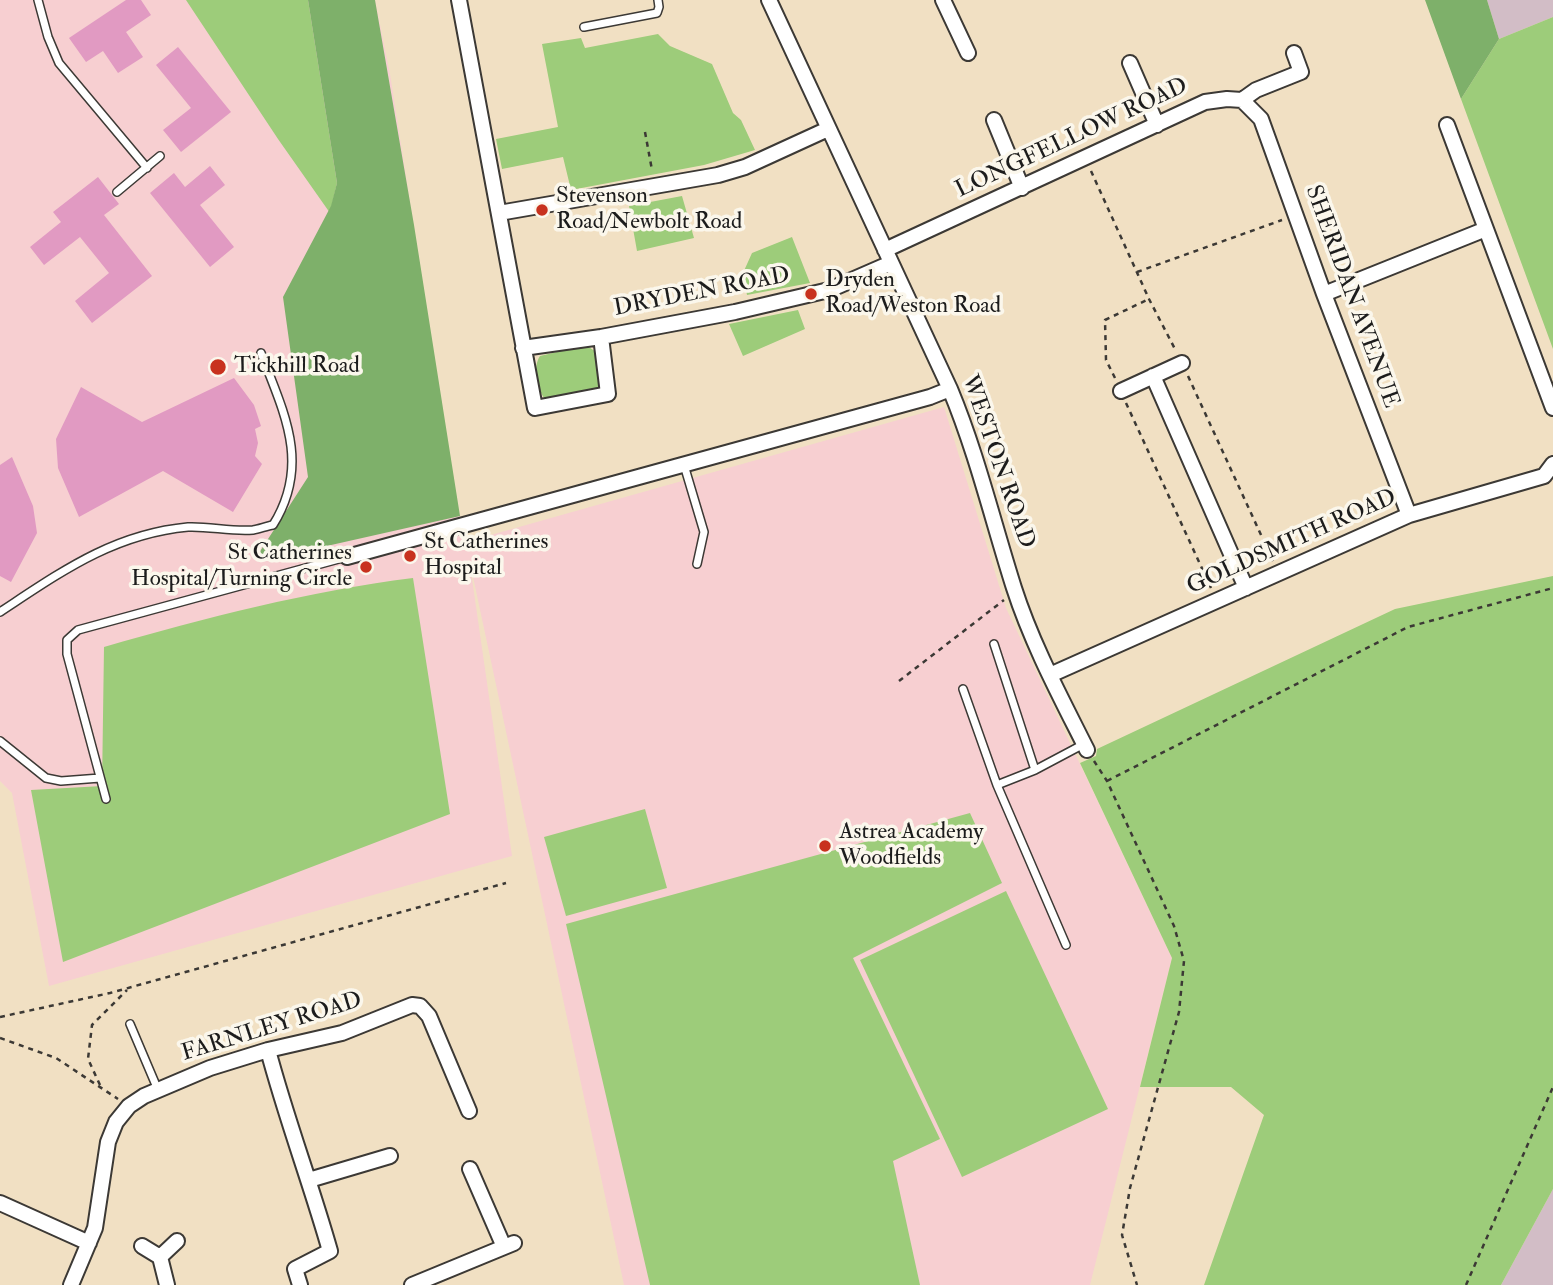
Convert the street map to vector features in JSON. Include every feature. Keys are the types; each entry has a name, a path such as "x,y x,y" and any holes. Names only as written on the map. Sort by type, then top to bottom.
{"street":[{"path":"459,0 523,348"},
{"name":"WESTON ROAD","path":"769,0 950,389 975,453 1015,591 1050,675 1085,747"},
{"path":"943,0 968,53"},
{"name":"LONGFELLOW ROAD","path":"888,257 1022,188 1205,102 1242,100 1256,90 1301,72 1294,53"},
{"path":"1130,63 1157,125"},
{"name":"SHERIDAN AVENUE","path":"1242,100 1261,119 1324,294 1409,515"},
{"path":"994,120 1022,188"},
{"path":"1447,125 1553,408"},
{"path":"499,213 718,175 745,167 828,129"},
{"path":"1324,294 1486,229"},
{"name":"DRYDEN ROAD","path":"601,337 608,394 535,408 523,348 601,337 735,312 829,290 888,257"},
{"path":"1121,391 1182,363"},
{"path":"1153,376 1246,588"},
{"path":"347,557 930,397 950,389"},
{"name":"GOLDSMITH ROAD","path":"1050,675 1409,515 1544,476 1553,464"},
{"name":"FARNLEY ROAD","path":"71,1285 89,1243 101,1198 108,1142 116,1122 129,1106 158,1090 210,1068 268,1050 342,1033 412,1005 420,1006 429,1016 469,1111"},
{"path":"268,1050 289,1126 309,1180 330,1251 295,1269 300,1285"},
{"path":"309,1180 390,1156"},
{"path":"412,1285 509,1245 470,1169"},
{"path":"0,1203 89,1243"},
{"path":"160,1257 177,1241"},
{"path":"142,1246 160,1257 167,1285"}],"lane":[{"path":"38,0 48,37 59,63 147,167"},
{"path":"584,27 657,13 657,0"},
{"path":"117,192 160,156"},
{"path":"0,612 87,557 120,542 154,532 190,527 251,530 273,525 285,506 292,475 292,451 283,407 261,353"},
{"path":"684,465 704,532 697,564"},
{"path":"106,799 67,654 67,640 78,630 347,557"},
{"path":"995,645 1035,770"},
{"path":"963,689 997,785 1066,945"},
{"path":"0,741 46,778 61,781 100,778"},
{"path":"997,785 1085,747"},
{"path":"130,1024 158,1090"}],"path":[{"path":"645,132 654,186"},
{"path":"1137,272 1296,215"},
{"path":"1149,299 1105,320 1106,360 1217,601"},
{"path":"1107,781 1408,627 1553,588"},
{"path":"899,681 1015,591"},
{"path":"1085,747 1107,781 1174,926 1184,961 1179,1012 1130,1188 1122,1235 1137,1285"},
{"path":"0,1017 129,988 506,883"},
{"path":"102,1088 88,1059 92,1025 129,988"},
{"path":"0,1038 56,1058 129,1106"},
{"path":"1466,1285 1553,1087"}],"shaded area":[{"path":"0,0 375,0 390,74 458,510 466,542 944,407 1006,608 1172,958 1090,1285 624,1285 469,558 512,856 49,986 12,793 0,781"},
{"path":"1487,0 1553,0 1553,17 1499,39"},
{"path":"1553,1189 1553,1285 1501,1285"}],"green space":[{"path":"186,0 308,0 337,183 330,213 278,139"},
{"path":"308,0 375,0 460,516 260,561 259,553 308,477 283,297 331,206 337,183"},
{"path":"1425,0 1487,0 1499,39 1461,99"},
{"path":"1553,17 1553,349 1461,99 1499,39"},
{"path":"658,34 670,46 712,64 733,113 741,120 755,150 704,165 571,190 563,157 502,169 496,139 558,127 542,44 581,38 585,48"},
{"path":"682,196 694,238 637,251 629,206"},
{"path":"792,237 810,283 747,295 743,273 752,253"},
{"path":"798,310 805,329 743,356 729,324"},
{"path":"586,345 596,352 602,385 599,389 545,399 536,378 536,366 540,356"},
{"path":"1553,576 1553,1189 1501,1285 1204,1285 1264,1115 1231,1087 1140,1087 1172,958 1080,763 1096,756 1097,749 1395,609"},
{"path":"413,578 450,814 63,962 31,790 102,786 104,647 257,607 335,590"},
{"path":"645,809 667,888 566,916 544,837"},
{"path":"970,813 1002,883 853,958 940,1139 893,1161 920,1285 650,1285 566,924"},
{"path":"1006,891 1108,1109 962,1177 860,960"}],"building":[{"path":"126,0 141,0 151,15 126,32 143,57 118,73 103,51 86,62 69,38"},
{"path":"178,47 231,112 181,152 163,130 191,108 156,65"},
{"path":"210,166 225,185 200,205 234,247 210,267 150,193 174,173 185,187"},
{"path":"98,177 119,204 104,215 152,276 92,323 75,301 109,273 80,237 44,265 30,247 61,222 53,212"},
{"path":"234,378 254,405 261,426 255,429 258,443 255,456 262,464 233,512 163,471 79,517 58,468 56,439 81,387 142,422"},
{"path":"12,457 33,506 37,533 11,582 0,576 0,465"}],"place":[{"name":"Stevenson Road/Newbolt Road","path":"542,210"},
{"name":"Dryden Road/Weston Road","path":"811,294"},
{"name":"Tickhill Road","path":"218,367"},
{"name":"St Catherines Hospital","path":"410,556"},
{"name":"St Catherines Hospital/Turning Circle","path":"366,567"},
{"name":"Astrea Academy Woodfields","path":"825,846"}]}
